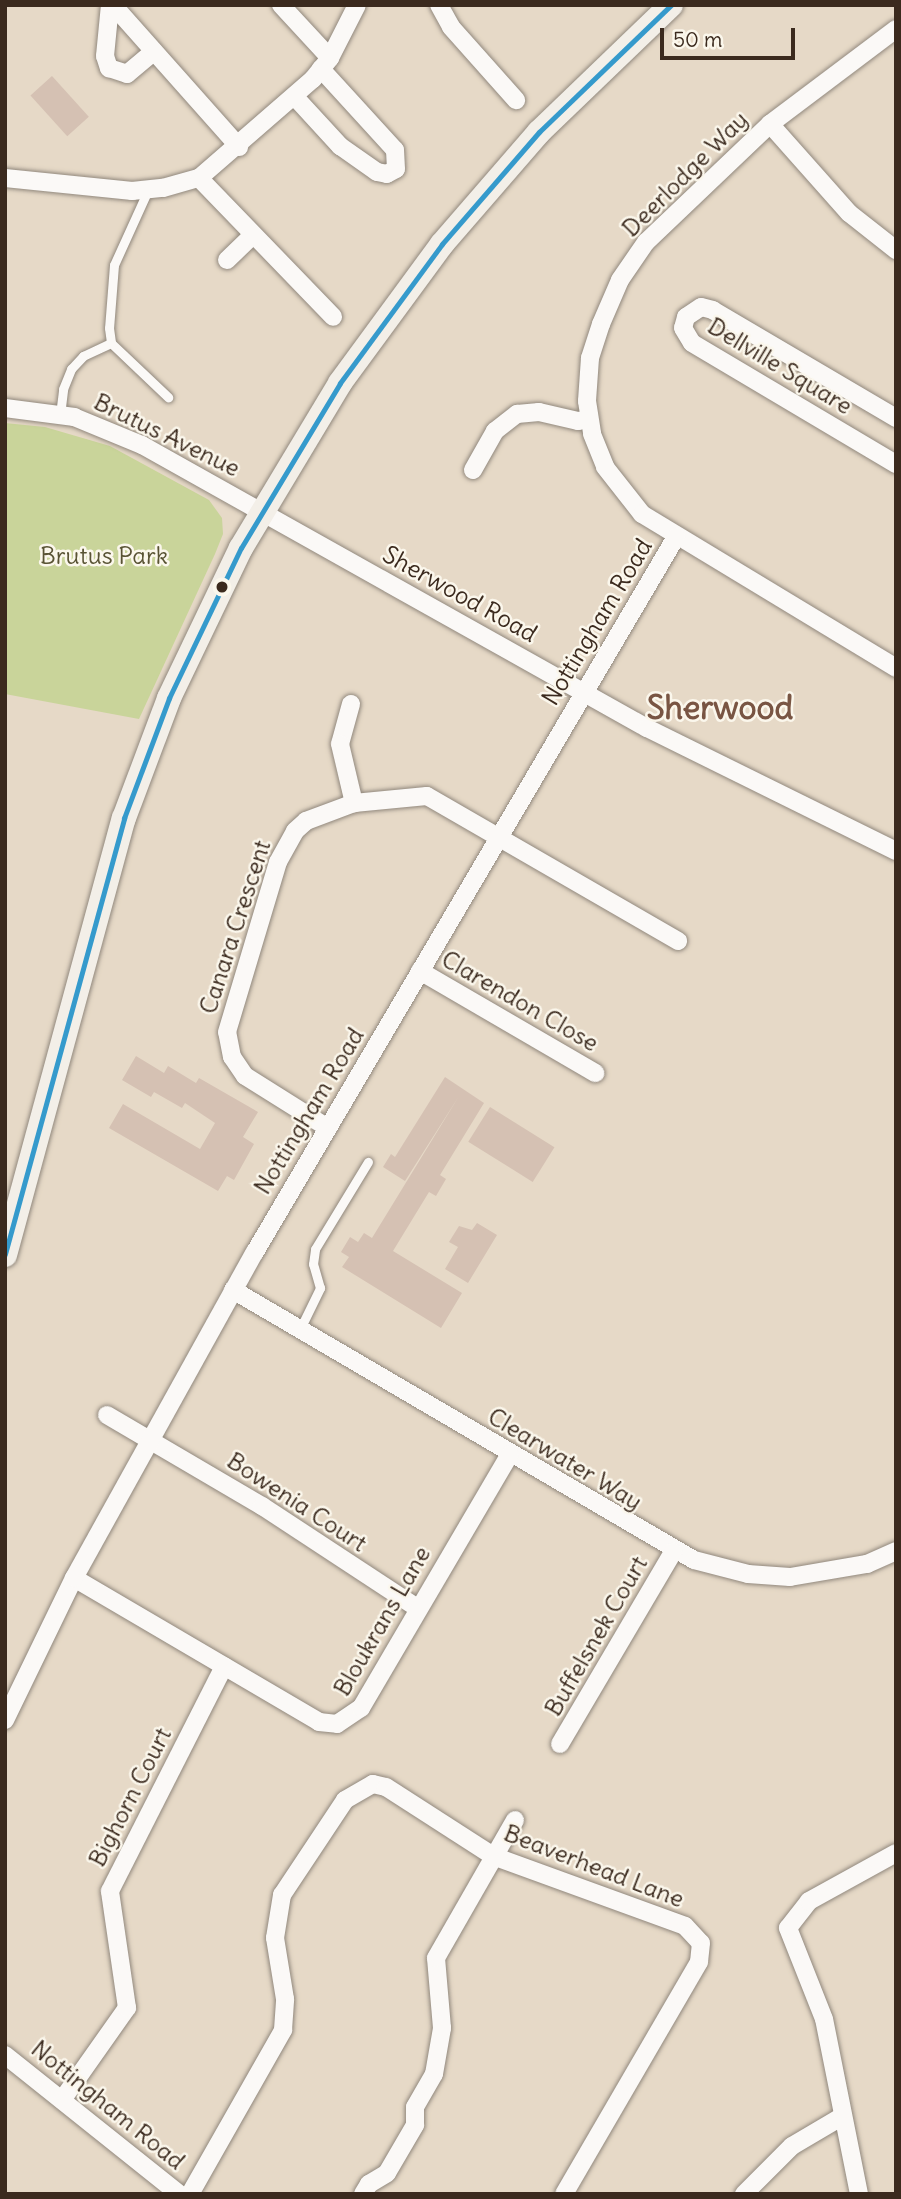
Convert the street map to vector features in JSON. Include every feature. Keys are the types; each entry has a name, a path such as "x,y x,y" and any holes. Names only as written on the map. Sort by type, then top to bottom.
{"main road":[{"path":"5,1255 124,818 169,698 262,510 340,383 442,244 539,132 671,5"}],"street":[{"path":"111,5 105,56 109,68 127,74 154,51"},
{"path":"111,5 239,147"},
{"path":"281,5 396,150 396,169 387,174 377,172 340,146 295,97"},
{"path":"5,178 148,190 199,178 239,147 295,97 326,64 357,5"},
{"path":"439,5 451,27 516,100"},
{"name":"Deerlodge Way","path":"896,29 770,124 661,225 620,280 590,358 589,419 597,449 616,484 642,514 896,668"},
{"path":"770,124 849,213 896,250"},
{"path":"199,178 333,317"},
{"path":"227,260 253,235"},
{"name":"Dellville Square","path":"896,418 713,310 701,307 686,317 683,328 692,343 896,464"},
{"name":"Brutus Avenue","path":"5,408 60,415 142,445 262,510"},
{"path":"473,470 495,431 517,414 539,411 578,421 589,419"},
{"name":"Sherwood Road","path":"262,510 703,757 896,851"},
{"name":"Nottingham Road","path":"5,1720 74,1578 233,1290 676,537"},
{"path":"351,704 340,744 354,803"},
{"name":"Canara Crescent","path":"328,1128 245,1076 232,1057 227,1032 286,846 306,821 354,803 427,796 678,941"},
{"name":"Clarendon Close","path":"420,971 595,1073"},
{"name":"Clearwater Way","path":"233,1290 673,1552 731,1571 790,1577 867,1564 896,1551"},
{"name":"Bowenia Court","path":"107,1415 417,1608"},
{"name":"Bloukrans Lane","path":"74,1578 319,1722 337,1724 361,1708 417,1608 510,1454"},
{"name":"Buffelsnek Court","path":"560,1744 673,1552"},
{"name":"Bighorn Court","path":"62,2100 127,2008 110,1891 224,1666"},
{"name":"Beaverhead Lane","path":"190,2194 283,2030 285,1999 275,1938 277,1906 351,1793 373,1784 386,1787 493,1856 685,1926 701,1943 699,1962 564,2194"},
{"path":"363,2194 369,2184 387,2173 415,2125 415,2107 434,2074 442,2028 436,1958 515,1820"},
{"path":"859,2194 824,2019 788,1928 809,1901 896,1853"},
{"name":"Nottingham Road","path":"5,2055 179,2194"},
{"path":"744,2194 792,2146 843,2116"}],"lane":[{"path":"148,190 114,265 108,302 111,343 168,397"},
{"path":"60,415 62,389 71,369 83,356 111,343"},
{"path":"300,1329 320,1288 313,1264 314,1249 368,1162"}],"green space":[{"name":"Brutus Park","path":"5,423 45,427 110,446 209,500 222,518 223,534 215,554 139,719 5,694"}],"building":[{"path":"52,76 89,117 67,136 30,95"},
{"path":"136,1056 164,1073 168,1066 196,1083 199,1078 258,1112 243,1137 254,1144 234,1180 227,1176 218,1191 109,1128 123,1104 200,1149 215,1123 185,1103 182,1108 154,1092 151,1097 122,1080"},
{"path":"445,1077 484,1103 440,1175 446,1179 436,1196 429,1192 393,1251 462,1293 441,1328 342,1267 349,1257 341,1252 350,1237 358,1242 364,1233 372,1238 459,1096 405,1181 383,1167 391,1154 395,1157"},
{"path":"490,1107 554,1147 533,1182 468,1142"},
{"path":"477,1223 497,1235 468,1283 445,1269 458,1247 449,1242 459,1226 472,1230"}],"transit line":[{"path":"5,1254 124,818 169,698 241,548 340,383 442,244 539,132 671,5"}],"district":[{"name":"Sherwood","path":"720,708"}]}
